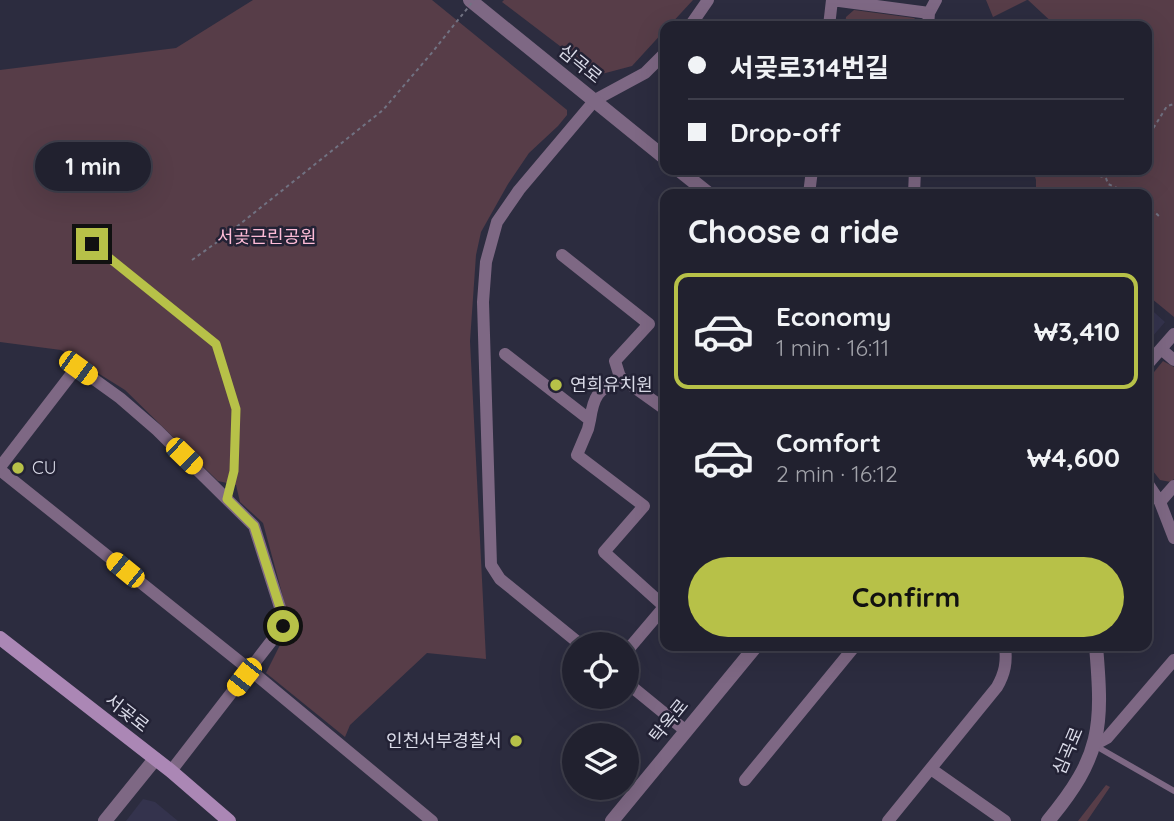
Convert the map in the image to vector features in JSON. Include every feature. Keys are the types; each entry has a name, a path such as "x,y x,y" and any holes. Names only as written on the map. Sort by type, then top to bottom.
{"main road":[{"name":"서곶로","path":"0,638 171,771 229,821"}],"street":[{"name":"심곡로","path":"472,0 660,154"},
{"path":"693,21 708,0"},
{"path":"830,21 832,0 928,20 936,0"},
{"path":"565,632 500,579 491,565 484,302 486,262 496,222 519,190 595,100 645,73 660,58"},
{"path":"685,175 703,189"},
{"path":"562,255 649,324 615,361 620,377 660,406"},
{"path":"1152,359 1174,334"},
{"path":"1161,349 1174,360"},
{"path":"505,355 590,419"},
{"path":"171,771 250,670 283,626 284,620 254,526 147,422 120,398 78,368 0,469 250,670 432,821"},
{"path":"620,377 598,391 592,403 588,429 577,455 644,506 604,552 660,602"},
{"path":"1160,502 1174,486"},
{"path":"1152,490 1160,502 1174,538"},
{"path":"639,637 660,613"},
{"name":"탁옥로","path":"612,821 752,651"},
{"path":"745,780 851,651"},
{"path":"888,821 997,687 1007,660 1006,651"},
{"name":"심곡로","path":"1048,821 1076,784 1094,745 1100,724 1101,700 1096,651"},
{"path":"1094,745 1107,738 1174,660"},
{"path":"639,693 686,731"},
{"path":"105,821 155,759"},
{"path":"931,769 1005,821"}],"lane":[{"path":"92,244 216,344 236,409 234,471 227,499"},
{"path":"1094,745 1174,791"}],"path":[{"path":"192,260 383,110 472,0"},
{"path":"1152,130 1167,106 1174,104"},
{"path":"1098,175 1112,175"},
{"path":"1105,177 1108,184 1120,189"},
{"path":"1152,210 1160,217"}],"shaded area":[{"path":"1152,310 1165,322 1152,337"},
{"path":"143,799 155,802 178,821 126,821"}],"green space":[{"name":"서곶근린공원","path":"253,0 432,0 567,110 567,115 529,153 508,184 481,232 476,255 470,341 486,659 427,653 350,725 345,737 266,673 295,615 286,608 263,523 240,502 236,485 218,481 125,390 61,350 0,342 0,70 176,48"},
{"path":"693,0 674,21 660,21 660,35 632,66 598,75 502,2"},
{"path":"986,0 1027,0 993,17"},
{"path":"1028,0 1174,0 1174,317 1152,299 1152,189 1036,189 1034,175 1152,175 1152,21 1051,21"},
{"path":"854,10 914,18 918,21 846,21"},
{"path":"1163,361 1174,367 1174,479 1171,482 1160,480 1152,470 1152,375"},
{"path":"1106,785 1110,787 1087,821 1078,821"}],"place":[{"name":"연희유치원","path":"556,385"},
{"name":"CU","path":"18,468"},
{"name":"인천서부경찰서","path":"516,741"}],"route":[{"path":"92,244 216,344 236,409 234,471 227,499 254,526 284,620 283,626"}]}
